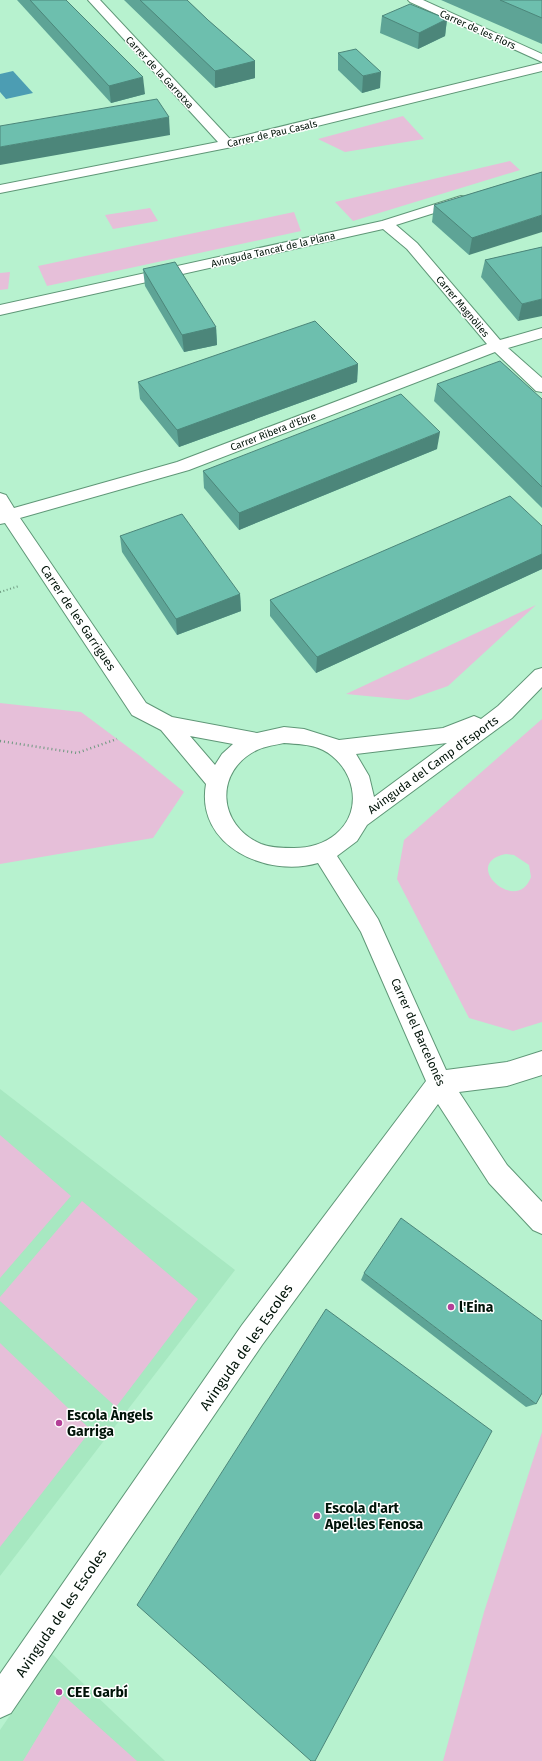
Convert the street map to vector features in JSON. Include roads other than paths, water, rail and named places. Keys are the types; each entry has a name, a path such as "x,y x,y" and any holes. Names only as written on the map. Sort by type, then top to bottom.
{"street":[{"name":"Carrer de la Garrotxa","path":"94,0 227,144"},
{"name":"Carrer de les Flors","path":"414,0 542,58"},
{"name":"Carrer de Pau Casals","path":"0,189 227,144 542,67"},
{"name":"Avinguda Tancat de la Plana","path":"0,310 386,224 475,195"},
{"name":"Carrer Magnòlies","path":"386,224 412,246 497,346 542,386"},
{"name":"Carrer Ribera d'Ebre","path":"5,517 183,466 497,346 542,332"},
{"name":"Carrer de les Garrigues","path":"0,499 5,517 139,709 168,724 258,741"},
{"name":"Avinguda del Camp d'Esports","path":"361,818 505,712 542,675"},
{"name":"Avinguda del Camp d'Esports","path":"336,748 445,736 505,712"},
{"name":"Carrer de les Garrigues","path":"168,724 217,782"},
{"path":"284,735 311,738 336,748 356,768 365,792 361,818 346,838 323,853 303,858 282,858 261,854 243,845 229,832 219,816 215,800 217,782 222,769 231,757 258,741 284,735"},
{"name":"Carrer del Barcelonés","path":"323,853 370,926 439,1083 498,1174 542,1221"},
{"path":"439,1083 506,1074 542,1063"},
{"name":"Avinguda de les Escoles","path":"0,1702 252,1335 439,1083"}],"water":[{"path":"13,71 33,93 6,99 0,92 0,74"}],"place":[{"name":"l'Eina","path":"451,1307"},
{"name":"Escola Àngels Garriga","path":"59,1423"},
{"name":"Escola d'art Apel·les Fenosa","path":"317,1516"},
{"name":"CEE Garbí","path":"59,1692"}]}
